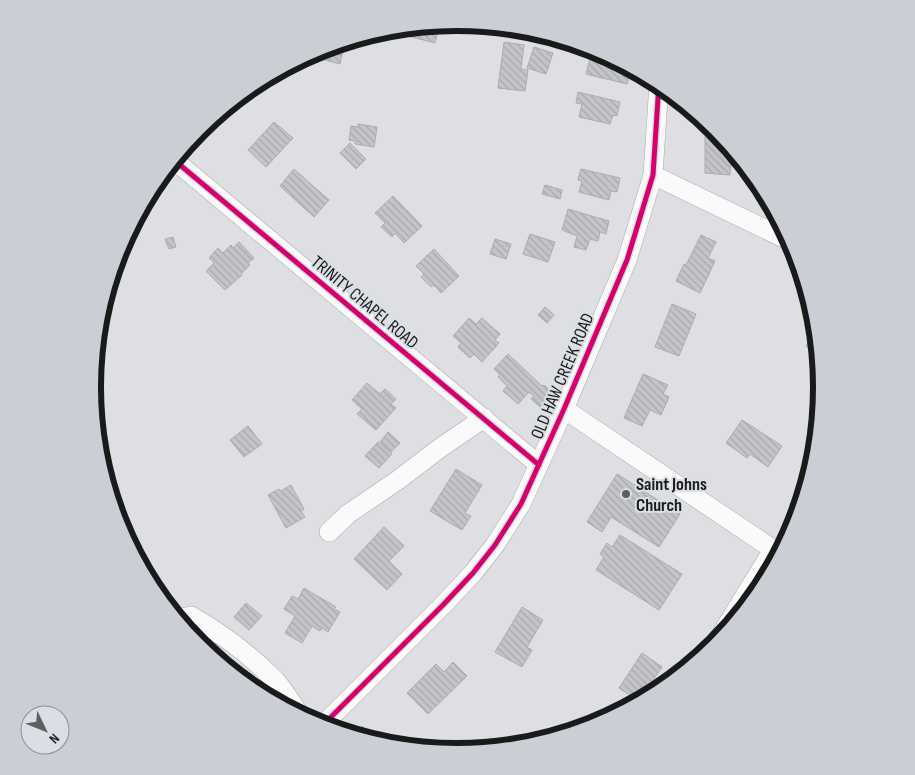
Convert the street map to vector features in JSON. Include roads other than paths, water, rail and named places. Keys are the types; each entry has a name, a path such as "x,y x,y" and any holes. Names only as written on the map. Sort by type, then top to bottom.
{"street":[{"name":"OLD HAW CREEK ROAD","path":"328,720 473,573 514,516 564,409 627,260 653,175 658,93"},
{"name":"TRINITY CHAPEL ROAD","path":"180,165 539,465"},
{"path":"653,175 780,236"},
{"path":"564,409 774,550"},
{"path":"330,532 348,514 484,418"},
{"path":"186,617 191,616 213,628 246,654 276,682 291,702"}],"place":[{"name":"Saint Johns Church","path":"626,494"}]}
